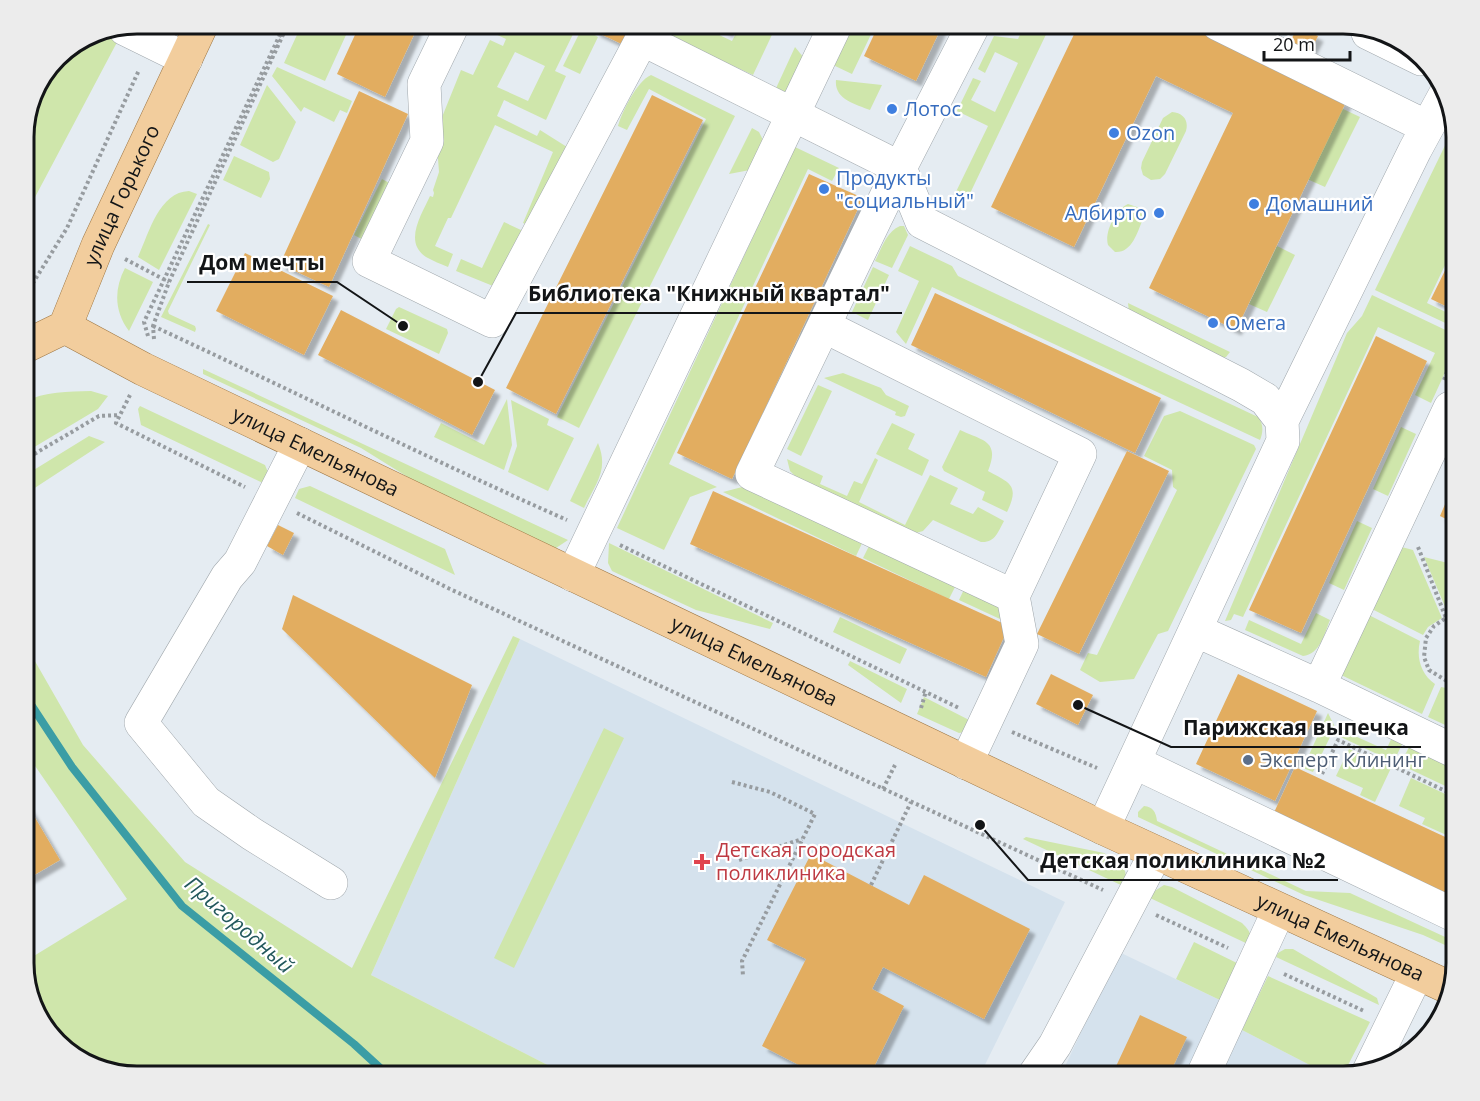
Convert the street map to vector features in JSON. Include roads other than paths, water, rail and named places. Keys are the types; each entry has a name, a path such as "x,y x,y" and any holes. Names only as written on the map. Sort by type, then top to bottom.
{"main road":[{"name":"улица Горького","path":"64,327 98,244 197,34"},
{"path":"35,342 64,327"},
{"name":"улица Емельянова","path":"64,327 143,369 966,763 1443,985"}],"street":[{"path":"448,34 424,84 428,141 369,261 492,321 644,34"},
{"path":"649,34 794,116 900,168 922,222 1241,385 1265,399 1282,421"},
{"path":"573,575 831,34"},
{"path":"969,34 900,168 752,474 1013,596"},
{"path":"1238,34 1428,127"},
{"path":"139,35 186,59"},
{"path":"1103,828 1283,441 1282,421 1440,105"},
{"path":"824,326 1080,454 1013,596 1022,644 966,763"},
{"path":"1319,686 1446,416"},
{"path":"300,444 240,562 227,577 141,723 206,802 252,834 331,883"},
{"path":"1195,630 1446,747"},
{"path":"1129,771 1446,912"},
{"path":"1041,1066 1055,1045 1156,853"},
{"path":"1207,1066 1279,910"},
{"path":"1374,1061 1418,973"}],"waterway":[{"name":"Пригородный","path":"35,711 72,767 182,906 354,1044 378,1066"}],"place":[{"name":"Лотос","path":"892,109"},
{"name":"Ozon","path":"1114,133"},
{"name":"Продукты \"социальный\"","path":"824,189"},
{"name":"Домашний","path":"1254,204"},
{"name":"Албирто","path":"1159,213"},
{"name":"Омега","path":"1213,323"},
{"name":"Дом мечты","path":"403,326"},
{"name":"Библиотека \"Книжный квартал\"","path":"478,382"},
{"name":"Парижская выпечка","path":"1078,705"},
{"name":"Эксперт Клининг","path":"1248,760"},
{"name":"Детская поликлиника №2","path":"980,825"},
{"name":"Детская городская поликлиника","path":"702,862"}]}
